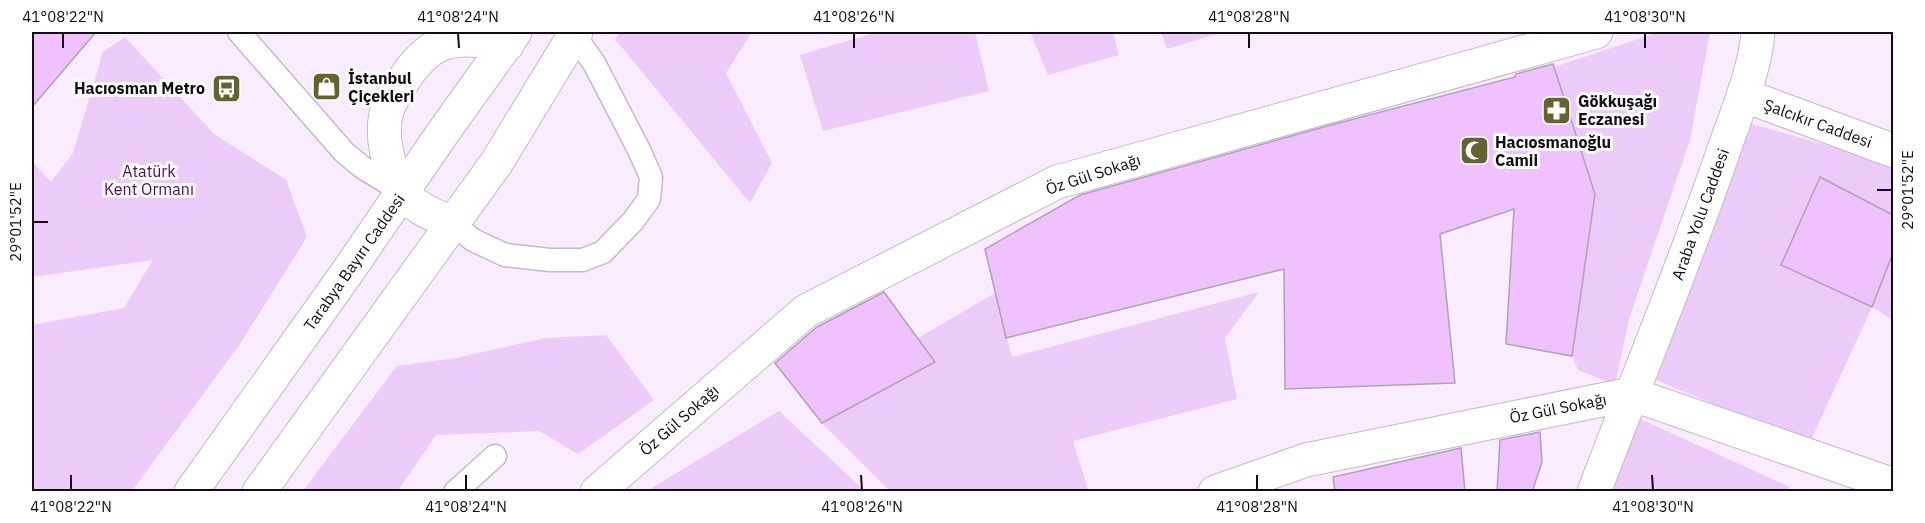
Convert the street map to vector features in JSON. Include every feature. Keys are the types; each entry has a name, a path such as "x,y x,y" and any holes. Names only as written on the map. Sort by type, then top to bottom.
{"street":[{"name":"Öz Gül Sokağı","path":"597,492 806,311 1057,182 1596,32"},
{"name":"Araba Yolu Caddesi","path":"1594,492 1710,189 1743,95 1757,44 1758,32"},
{"path":"259,492 497,162 575,33"},
{"name":"Tarabya Bayırı Caddesi","path":"191,492 346,274 507,35"},
{"path":"452,223 419,205 402,192 387,162 385,133 387,111 415,63 433,48 449,41 507,35"},
{"name":"Şalcıkır Caddesi","path":"1743,95 1893,151"},
{"path":"1631,394 1893,485"},
{"name":"Öz Gül Sokağı","path":"1215,492 1306,459 1631,394"}],"lane":[{"path":"239,32 344,152 362,167 402,192"},
{"path":"452,223 473,240 505,255 550,260 583,260 603,252 633,221 649,199 651,177 639,150 594,63 575,33"},
{"path":"455,492 495,456"}],"green space":[{"path":"619,32 752,32 726,73 772,163 750,203 615,39"},
{"path":"877,32 975,32 989,91 823,131 800,55"},
{"path":"1030,32 1113,32 1119,55 1048,75"},
{"path":"1161,32 1224,32 1167,49"},
{"path":"1659,32 1710,32 1690,140 1629,319 1615,385 1578,370 1572,356 1589,233 1554,67"},
{"name":"Atatürk Kent Ormanı","path":"125,37 214,134 286,180 307,237 240,344 132,491 32,491 32,325 124,308 153,260 32,277 32,161 51,182 73,153 103,52"},
{"path":"1748,123 1893,164 1893,215 1820,177 1781,265 1872,307 1811,440 1758,423 1654,379"},
{"path":"1893,253 1893,320 1872,307"},
{"path":"1259,292 1225,338 1237,399 1073,441 1088,489 1081,491 890,491 822,423 935,362 918,338 995,293 1012,357"},
{"path":"606,335 654,400 578,454 539,431 436,435 398,491 303,491 397,366 456,358 546,338"},
{"path":"779,411 865,491 647,491"},
{"path":"1638,418 1790,487 1788,492 1610,492"}],"building":[{"path":"32,32 96,32 32,107"},
{"path":"1553,64 1595,194 1572,356 1506,344 1514,209 1440,234 1455,383 1285,389 1284,269 1006,338 985,249 1080,195 1331,125 1515,77 1516,74"},
{"path":"1820,177 1893,215 1893,253 1872,307 1781,265"},
{"path":"884,292 935,362 822,423 775,363 817,327"},
{"path":"1540,432 1542,462 1532,492 1497,492 1500,440"},
{"path":"1461,448 1465,492 1335,492 1333,477"}],"place":[{"name":"İstanbul Çiçekleri","path":"327,87"},
{"name":"Hacıosman Metro","path":"226,88"},
{"name":"Gökkuşağı Eczanesi","path":"1557,110"},
{"name":"Hacıosmanoğlu Camii","path":"1474,151"}]}
